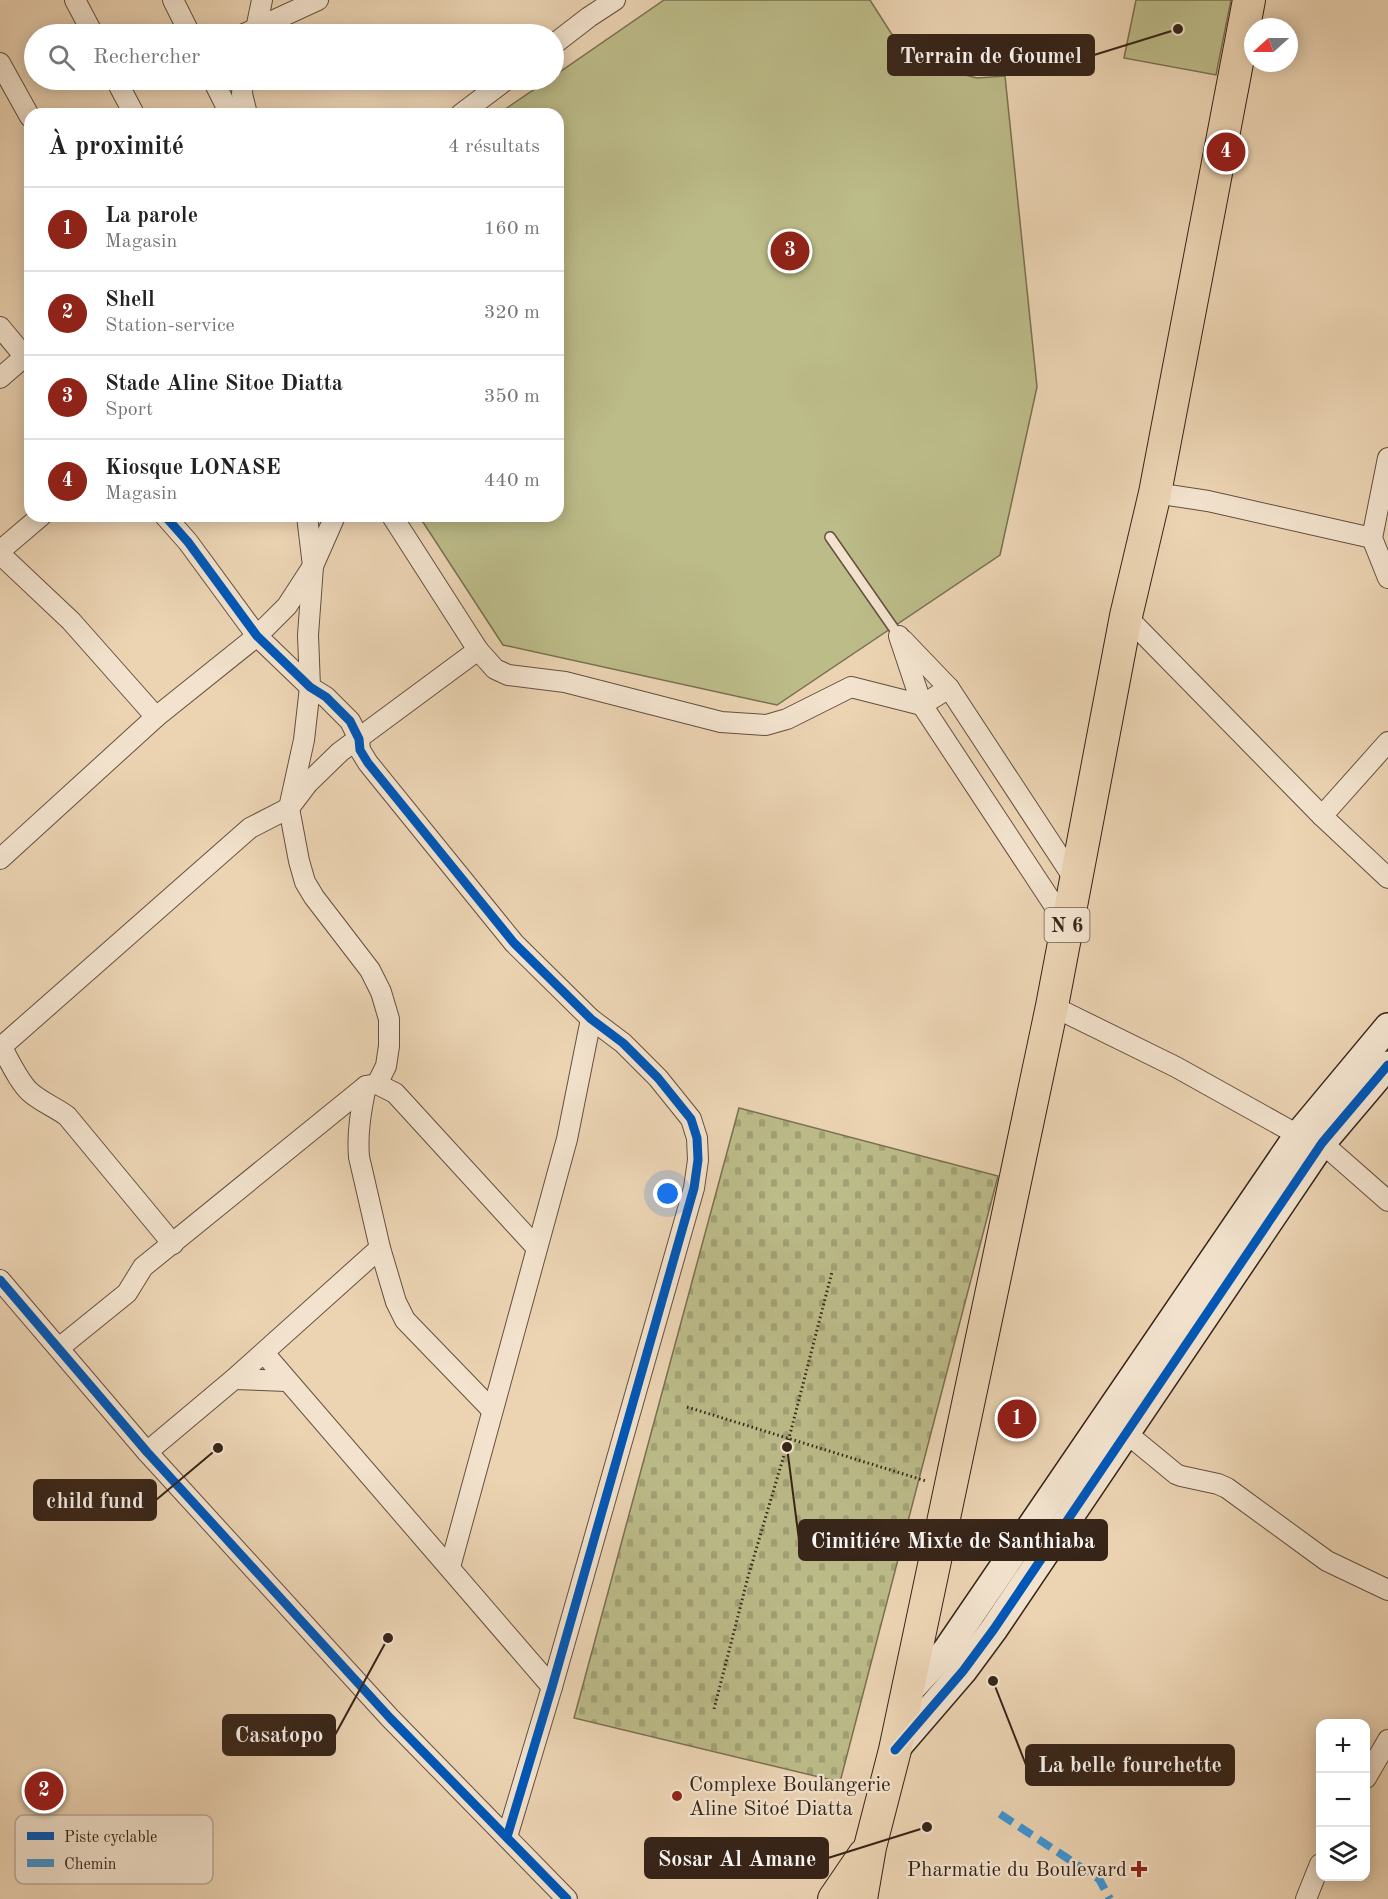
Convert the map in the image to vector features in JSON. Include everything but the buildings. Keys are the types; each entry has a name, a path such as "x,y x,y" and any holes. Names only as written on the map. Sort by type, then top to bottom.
{"main road":[{"name":"N 6","path":"861,1899 870,1846 895,1750 1052,1006 1126,616 1155,493 1249,0"},
{"name":"N 6","path":"834,1899 870,1846"}],"street":[{"path":"75,0 88,24"},
{"path":"173,0 185,24"},
{"path":"255,24 262,0"},
{"path":"270,24 318,0"},
{"path":"564,37 615,0"},
{"path":"0,63 25,108"},
{"path":"121,90 131,108"},
{"path":"218,90 227,108"},
{"path":"242,90 246,108"},
{"path":"469,108 493,90"},
{"path":"0,327 24,353"},
{"path":"0,378 24,360"},
{"path":"1388,458 1372,537 1388,578"},
{"path":"1155,493 1208,501 1372,537"},
{"path":"34,522 0,552 71,621 156,717"},
{"path":"170,522 188,542 257,636 310,687 326,697 350,721 359,739 360,750 368,763 514,943 591,1019 623,1043 658,1078 691,1119 697,1138 698,1160 694,1188 507,1837"},
{"path":"59,1348 127,1293 143,1267 371,1085 386,1066 389,1019 381,993 370,970 305,882 289,808 304,740 310,687 308,635 313,566 308,522"},
{"path":"0,859 156,717 257,636 287,606 313,566 332,522"},
{"path":"396,522 478,650 495,669 508,675 565,682 721,722 766,725 787,719 851,687 922,705 950,688"},
{"path":"1126,616 1322,816 1388,878"},
{"path":"899,636 950,688 1075,880"},
{"path":"899,636 922,705 1066,926"},
{"path":"173,1244 67,1116 27,1090 1,1047 250,828 289,808 308,783 340,752 478,650"},
{"path":"1322,816 1388,742"},
{"path":"1052,1006 1176,1067 1310,1139 1388,1201"},
{"path":"450,1567 567,1139 591,1019"},
{"path":"906,1694 946,1651 1388,1027"},
{"path":"895,1750 963,1671 994,1629 1125,1432 1310,1139 1388,1065"},
{"path":"371,1085 386,1087 395,1093 536,1246"},
{"path":"371,1085 360,1112 359,1157 380,1248 396,1302 405,1320 492,1410"},
{"path":"147,1452 264,1353 380,1248"},
{"path":"0,1280 147,1452 390,1718 567,1899"},
{"path":"264,1353 552,1687"},
{"path":"234,1379 287,1381"},
{"path":"1125,1432 1176,1473 1227,1488 1320,1556 1388,1590"},
{"path":"1368,1773 1388,1740"},
{"path":"1306,1899 1316,1874"}],"lane":[{"path":"830,537 899,636"}],"path":[{"path":"714,1709 832,1272"},
{"path":"687,1407 949,1488"}],"green space":[{"path":"664,0 870,0 891,33 915,55 945,70 977,78 1005,76 1037,387 1000,555 777,705 503,645 423,522 564,522 564,108 507,108 533,90 564,90 564,69"},
{"path":"1136,0 1231,0 1216,75 1124,58"},
{"path":"739,1108 998,1176 840,1782 574,1718"}],"marked path":[{"path":"1000,1814 1099,1879 1110,1899"}],"cycle path":[{"path":"170,522 188,542 257,636 310,687 326,697 350,721 359,739 360,750 368,763 514,943 591,1019 623,1043 658,1078 691,1119 697,1138 698,1160 694,1188 507,1837"},
{"path":"895,1750 963,1671 994,1629 1322,1143 1388,1065"},
{"path":"0,1280 147,1452 390,1718 567,1899"}],"place":[{"name":"Terrain de Goumel","path":"1178,29"},
{"name":"Kiosque LONASE","path":"1226,152"},
{"name":"Stade Aline Sitoe Diatta","path":"790,251"},
{"name":"La parole","path":"1017,1419"},
{"name":"Cimitiére Mixte de Santhiaba","path":"787,1447"},
{"name":"child fund","path":"218,1448"},
{"name":"Casatopo","path":"388,1638"},
{"name":"La belle fourchette","path":"993,1681"},
{"name":"Shell","path":"44,1791"},
{"name":"Complexe Boulangerie Aline Sitoé Diatta","path":"677,1796"},
{"name":"Sosar Al Amane","path":"927,1827"},
{"name":"Pharmatie du Boulevard","path":"1139,1869"}]}
